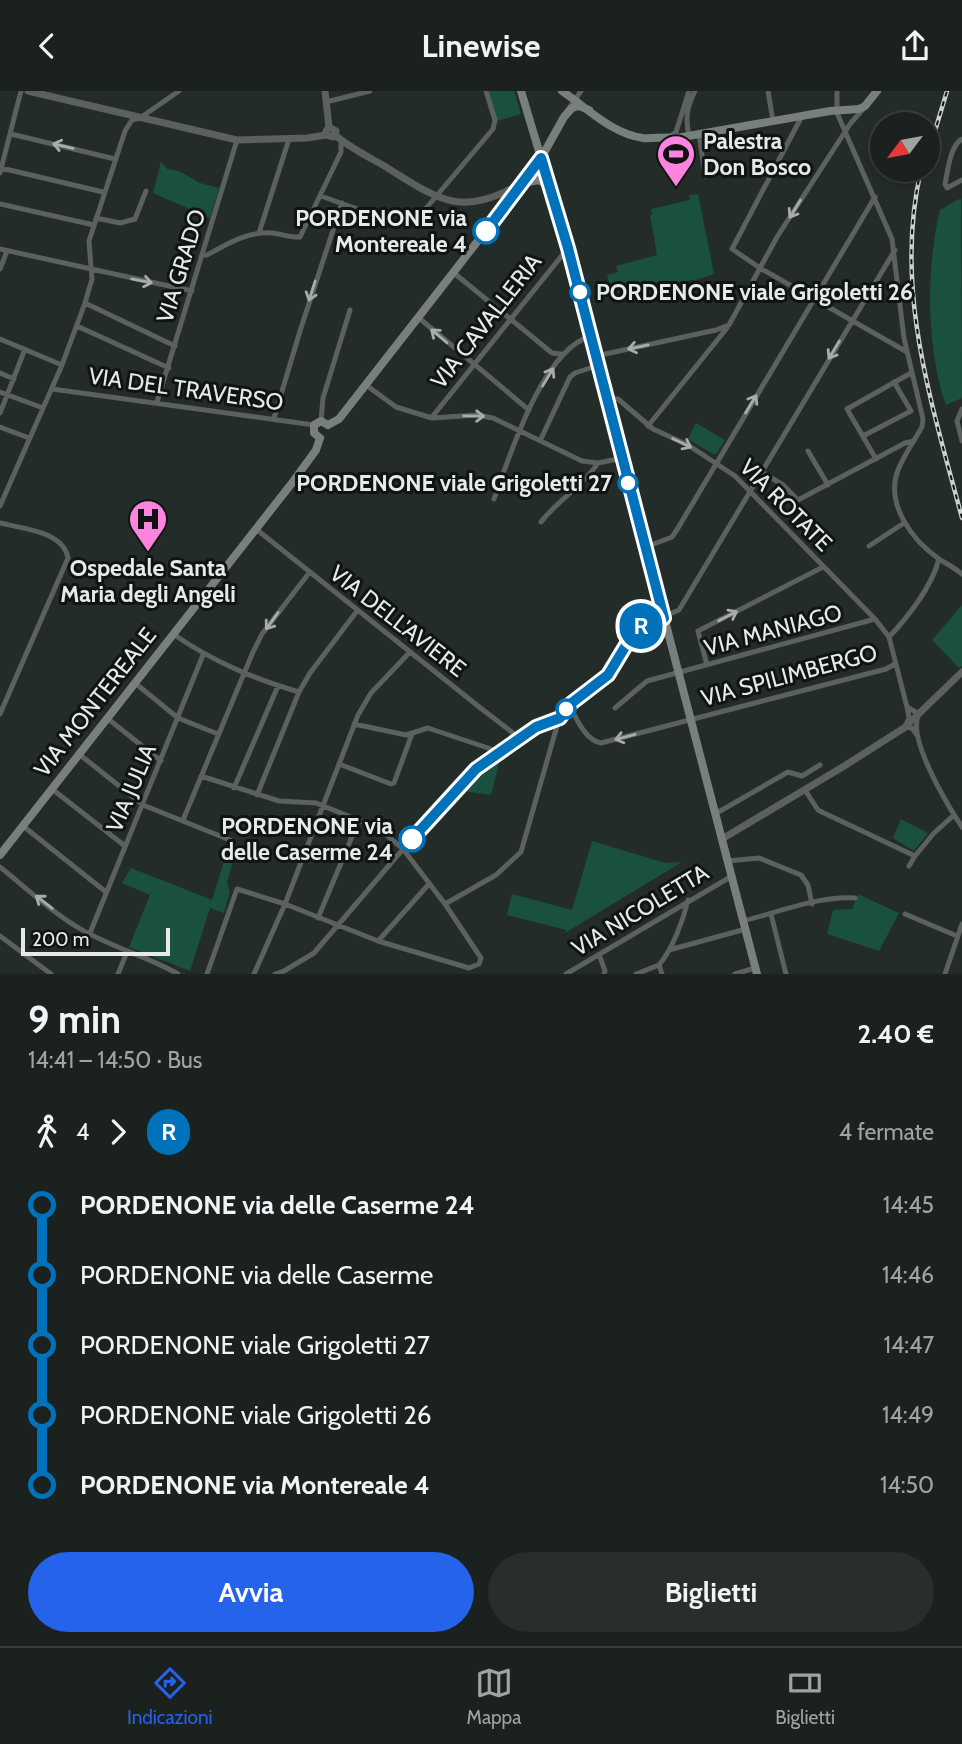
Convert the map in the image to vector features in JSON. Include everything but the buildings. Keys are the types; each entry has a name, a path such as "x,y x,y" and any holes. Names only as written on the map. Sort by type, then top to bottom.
{"main road":[{"path":"521,91 568,248 756,971"},
{"path":"562,91 629,135 653,139 694,135 865,106 877,91"},
{"path":"320,438 314,433 321,424 339,419 419,319 541,158 564,117 575,106 589,110"},
{"path":"523,183 539,180 551,188"},
{"name":"VIA MONTEREALE","path":"0,855 256,529 316,450 320,438 329,433 321,424"}],"street":[{"path":"21,91 1,171 103,192"},
{"path":"28,91 237,140 289,139 328,131"},
{"path":"0,506 52,389 85,303 92,270 89,248 94,225 127,127 132,120 140,118 180,91"},
{"path":"325,91 330,137 338,138 436,198 454,202 494,198 523,183"},
{"path":"327,102 370,91"},
{"path":"321,196 402,225 417,219 494,126 495,120 486,91"},
{"path":"564,117 580,91"},
{"path":"670,137 676,132 689,91"},
{"path":"695,91 687,110 686,121 694,135 705,176"},
{"path":"768,91 773,121"},
{"path":"837,91 836,111 875,197 895,250 907,352 923,424 898,470 896,501 904,523 939,559 962,574"},
{"path":"164,92 164,101"},
{"path":"648,426 717,343 777,237 865,106"},
{"path":"802,116 732,249 760,268 907,352"},
{"path":"11,134 115,159"},
{"path":"202,255 240,238 259,233 300,237 341,152 338,138"},
{"path":"259,233 289,139"},
{"path":"962,139 957,142 953,152 945,184 947,188 962,180"},
{"name":"VIA GRADO","path":"158,402 237,140"},
{"path":"96,218 120,223 135,219 146,191"},
{"path":"646,547 672,537 875,197"},
{"path":"494,198 505,207"},
{"path":"274,418 342,203"},
{"path":"0,204 94,225"},
{"name":"VIA CAVALLERIA","path":"432,418 568,248"},
{"path":"0,269 3,250 192,291"},
{"path":"275,974 309,957 476,769 545,722 562,722 560,718 569,705 608,675 634,632 645,624 679,610 895,250"},
{"path":"454,273 552,353 561,354"},
{"path":"85,303 175,346"},
{"path":"321,424 323,398 350,310"},
{"path":"419,319 529,410"},
{"path":"596,356 729,325"},
{"path":"77,326 169,368"},
{"path":"494,499 529,410 561,354 580,339 591,336"},
{"path":"0,339 62,365"},
{"path":"0,413 25,349"},
{"path":"540,441 570,376 599,365"},
{"path":"0,373 14,379"},
{"path":"876,459 847,409 911,373"},
{"path":"863,436 911,411 894,382"},
{"path":"366,385 396,407 432,418 493,418 582,461 598,463 622,458"},
{"name":"VIA DEL TRAVERSO","path":"52,389 321,424"},
{"path":"0,392 43,408"},
{"name":"VIA ROTATE","path":"607,399 618,399 648,426 716,463 751,491 875,619 889,637"},
{"path":"962,409 957,421 962,441"},
{"path":"0,427 29,438"},
{"path":"762,472 783,485 798,500 905,443 914,441"},
{"path":"808,451 828,485"},
{"path":"541,522 598,463"},
{"path":"0,523 57,539 65,548 68,558 1,710"},
{"path":"869,545 904,523"},
{"name":"VIA DELL'AVIERE","path":"256,529 410,653 513,733 522,737"},
{"path":"905,727 909,718 889,637 899,627 936,571 939,559"},
{"path":"707,665 698,631 823,567"},
{"path":"183,820 243,673 262,634 309,573"},
{"path":"257,795 299,692 324,652 357,611"},
{"name":"VIA MANIAGO","path":"615,708 647,681 875,619"},
{"path":"173,634 203,655 243,673 299,692"},
{"path":"254,974 285,904 354,725 371,693 410,653"},
{"name":"VIA JULIA","path":"90,933 203,655"},
{"name":"VIA SPILIMBERGO","path":"569,705 587,735 593,742 601,743 886,669 895,664"},
{"path":"722,839 905,727 962,672"},
{"path":"135,683 178,718 218,734"},
{"path":"234,788 278,686"},
{"path":"907,707 919,714"},
{"path":"919,714 915,722 917,735 937,788 962,827"},
{"path":"107,718 161,761"},
{"path":"445,904 496,875 521,852 555,723"},
{"path":"354,725 412,734 428,728 500,752"},
{"path":"905,727 912,728 917,735"},
{"path":"340,764 394,783 412,734"},
{"path":"79,754 143,804 230,841"},
{"path":"715,814 788,772 802,776 820,765"},
{"path":"201,776 257,795 290,803 306,802 324,806 378,828 403,849 445,904 481,958 480,964 469,968 378,941 285,904 237,890 206,974"},
{"path":"52,789 125,846"},
{"path":"805,790 818,810 915,856"},
{"path":"909,866 934,833 954,815"},
{"path":"318,918 359,820"},
{"path":"23,826 106,892"},
{"path":"727,861 759,858 801,875 808,885 812,904"},
{"path":"0,867 73,925 178,974"},
{"name":"VIA NICOLETTA","path":"566,974 732,876"},
{"path":"378,941 429,884"},
{"path":"669,950 771,914 843,897 855,898"},
{"path":"636,974 659,965 669,950 688,900"},
{"path":"771,914 786,974"},
{"path":"905,914 957,936"},
{"path":"945,974 962,924"},
{"path":"0,936 51,974"},
{"path":"118,974 127,952"},
{"path":"599,954 604,974"},
{"path":"159,974 162,965"},
{"path":"659,965 662,974"},
{"path":"734,974 756,971"}],"green space":[{"path":"488,91 514,91 521,114 497,121"},
{"path":"161,162 167,169 179,171 200,183 219,188 210,218 153,193"},
{"path":"698,194 714,274 648,287 645,280 633,290 611,290 607,275 618,272 616,266 657,255 651,209 690,200 689,195"},
{"path":"961,198 962,398 946,405 935,359 930,282 940,210"},
{"path":"696,423 725,440 717,453 713,454 688,439"},
{"path":"962,605 962,666 959,668 932,640"},
{"path":"501,756 491,795 462,791 475,775"},
{"path":"901,819 928,833 914,851 893,838"},
{"path":"592,841 665,863 682,862 565,933 566,930 507,915 512,894 572,910"},
{"path":"229,845 236,851 227,882 230,892 224,913 210,908 190,971 129,947 150,895 122,883 131,868 212,900"},
{"path":"858,894 899,913 879,951 827,934 833,910 852,909"}],"railway":[{"path":"940,114 947,91"},
{"path":"919,182 913,214 911,259 914,302 928,389 962,518"}],"bus line":[{"name":"R","path":"412,839 476,769 536,727 553,721 555,717 560,718 569,705 608,675 639,627 664,618 568,248 541,158 486,231"}],"place":[{"name":"Palestra Don Bosco","path":"676,188"},
{"name":"PORDENONE via Montereale 4","path":"486,231"},
{"name":"PORDENONE viale Grigoletti 26","path":"580,292"},
{"name":"PORDENONE viale Grigoletti 27","path":"628,483"},
{"name":"Ospedale Santa Maria degli Angeli","path":"148,553"},
{"name":"PORDENONE via delle Caserme 24","path":"412,839"}]}
